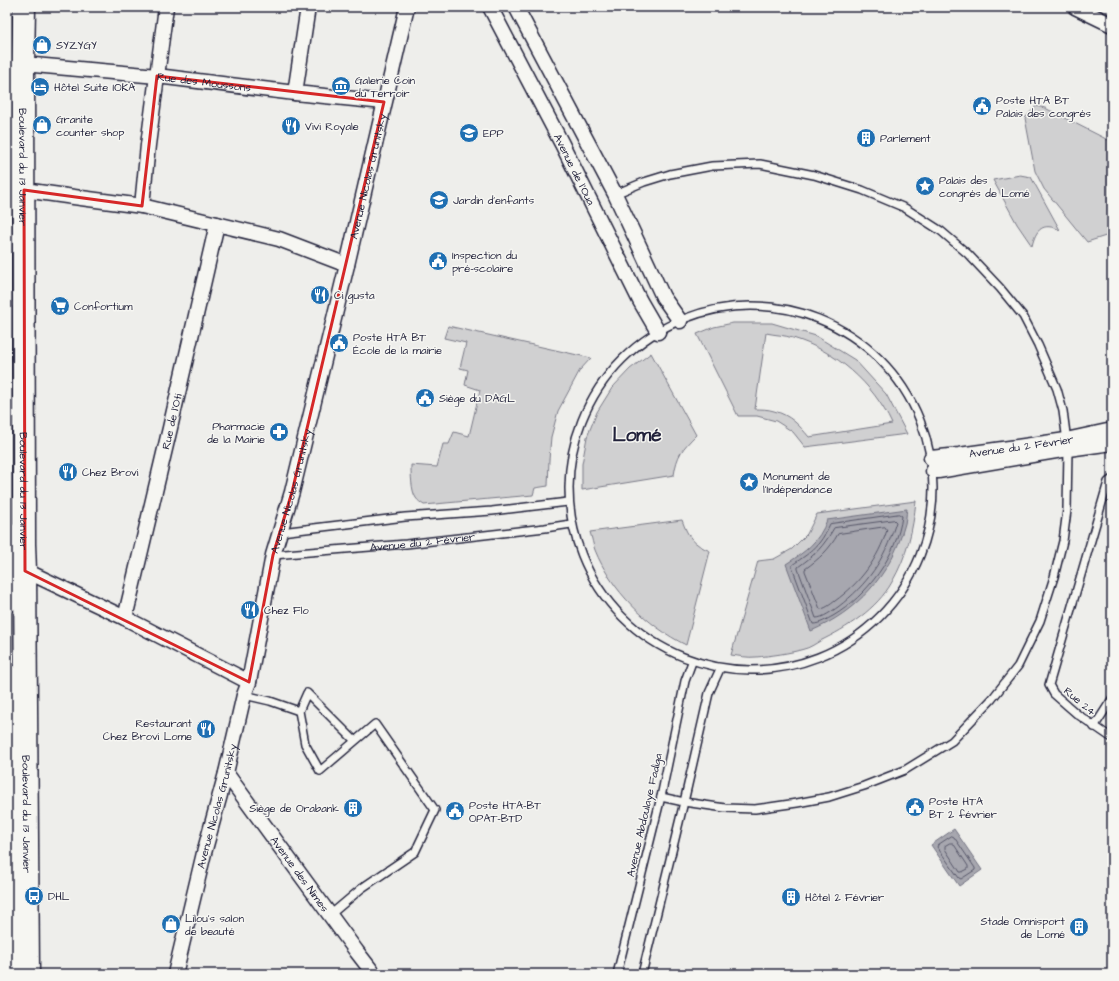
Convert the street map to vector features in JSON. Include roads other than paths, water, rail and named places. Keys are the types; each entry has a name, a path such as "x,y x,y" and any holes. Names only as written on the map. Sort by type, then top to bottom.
{"highway":[{"name":"Boulevard du 13 Janvier","path":"7,601 13,563 24,544 24,7"},
{"name":"Boulevard du 13 Janvier","path":"7,534 13,563 13,972"},
{"name":"Boulevard du 13 Janvier","path":"7,675 13,972"}],"street":[{"path":"142,206 148,145 166,7"},
{"path":"295,93 308,7"},
{"name":"Avenue Nicolas Grunitsky","path":"175,974 204,853 226,773 244,695 249,682 274,555 292,492 407,7"},
{"name":"Avenue de l'Oua","path":"490,7 562,144 640,301 658,332"},
{"path":"516,7 614,194 663,297 680,321"},
{"path":"1075,7 1112,25"},
{"name":"Rue des Moussons","path":"23,64 157,76 384,102"},
{"path":"24,190 142,206 279,239 347,265"},
{"name":"Rue de l'Oti","path":"125,618 217,224"},
{"name":"Avenue du 2 Février","path":"932,464 938,471 950,469 1067,444 1112,430"},
{"name":"Avenue du 2 Février","path":"1067,444 1112,443"},
{"path":"13,563 125,618 249,682"},
{"name":"Avenue des Nimes","path":"226,773 374,974"}],"lane":[{"path":"614,194 644,182 670,174 712,166 760,164 814,174 862,190 905,208 941,231 968,254 1000,288 1023,316 1038,345 1057,389 1063,411 1067,444 1067,510 1063,541 1054,577 1040,621 1018,666 992,699 952,741 905,770 864,786 829,797 754,809 726,808 661,797"},
{"path":"751,306 788,309 822,320 854,338 882,361 905,390 921,423 932,464 932,508 924,544 909,578 888,608 860,634 829,653 794,666 757,671 720,669 692,662 655,644 622,620 604,599 590,576 578,550 571,524 568,502 569,468 576,435 589,404 608,376 626,356 658,332 680,321 715,310 751,306"},
{"name":"Rue 24","path":"1112,479 1108,482 1049,685 1054,694 1077,714 1112,738"},
{"path":"281,532 405,517 492,511 568,502"},
{"name":"Avenue du 2 Février","path":"274,555 414,543 571,524"},
{"name":"Avenue Abdoulaye Fadiga","path":"617,974 661,797 685,681 692,662"},
{"path":"642,974 709,694 720,669"},
{"path":"330,915 362,888 415,852 435,810 375,724 354,742 320,771 305,744 299,711 307,693 354,742"},
{"path":"244,695 270,701 299,711"},
{"path":"1094,727 1112,699"}],"water":[{"path":"907,509 905,525 898,544 881,576 870,590 843,613 811,631 786,564 811,546 824,528 827,520"},
{"path":"954,829 982,870 959,886 931,845"}],"place":[{"name":"SYZYGY","path":"42,45"},
{"name":"Galerie Coin du Terroir","path":"341,86"},
{"name":"Hôtel Suite IOKA","path":"40,87"},
{"name":"Poste HTA BT Palais des congrès","path":"982,106"},
{"name":"Granite counter shop","path":"42,125"},
{"name":"Vivi Royale","path":"291,126"},
{"name":"EPP","path":"469,133"},
{"name":"Parlement","path":"866,138"},
{"name":"Palais des congrès de Lomé","path":"925,186"},
{"name":"Jardin d'enfants","path":"439,200"},
{"name":"Inspection du pré-scolaire","path":"438,261"},
{"name":"Ci gusta","path":"320,295"},
{"name":"Confortium","path":"60,306"},
{"name":"Poste HTA BT École de la mairie","path":"339,343"},
{"name":"Siège du DAGL","path":"425,398"},
{"name":"Pharmacie de la Mairie","path":"279,432"},
{"name":"Chez Brovi","path":"68,472"},
{"name":"Monument de l'Indépendance","path":"749,482"},
{"name":"Chez Flo","path":"250,610"},
{"name":"Restaurant Chez Brovi Lome","path":"206,729"},
{"name":"Poste HTA BT 2 février","path":"915,807"},
{"name":"Siège de Orabank","path":"353,808"},
{"name":"Poste HTA-BT OPAT-BTD","path":"455,811"},
{"name":"DHL","path":"34,896"},
{"name":"Hôtel 2 Février","path":"791,897"},
{"name":"Lilou's salon de beauté","path":"171,924"},
{"name":"Stade Omnisport de Lomé","path":"1079,927"}],"district":[{"name":"Lomé","path":"637,434"}]}
